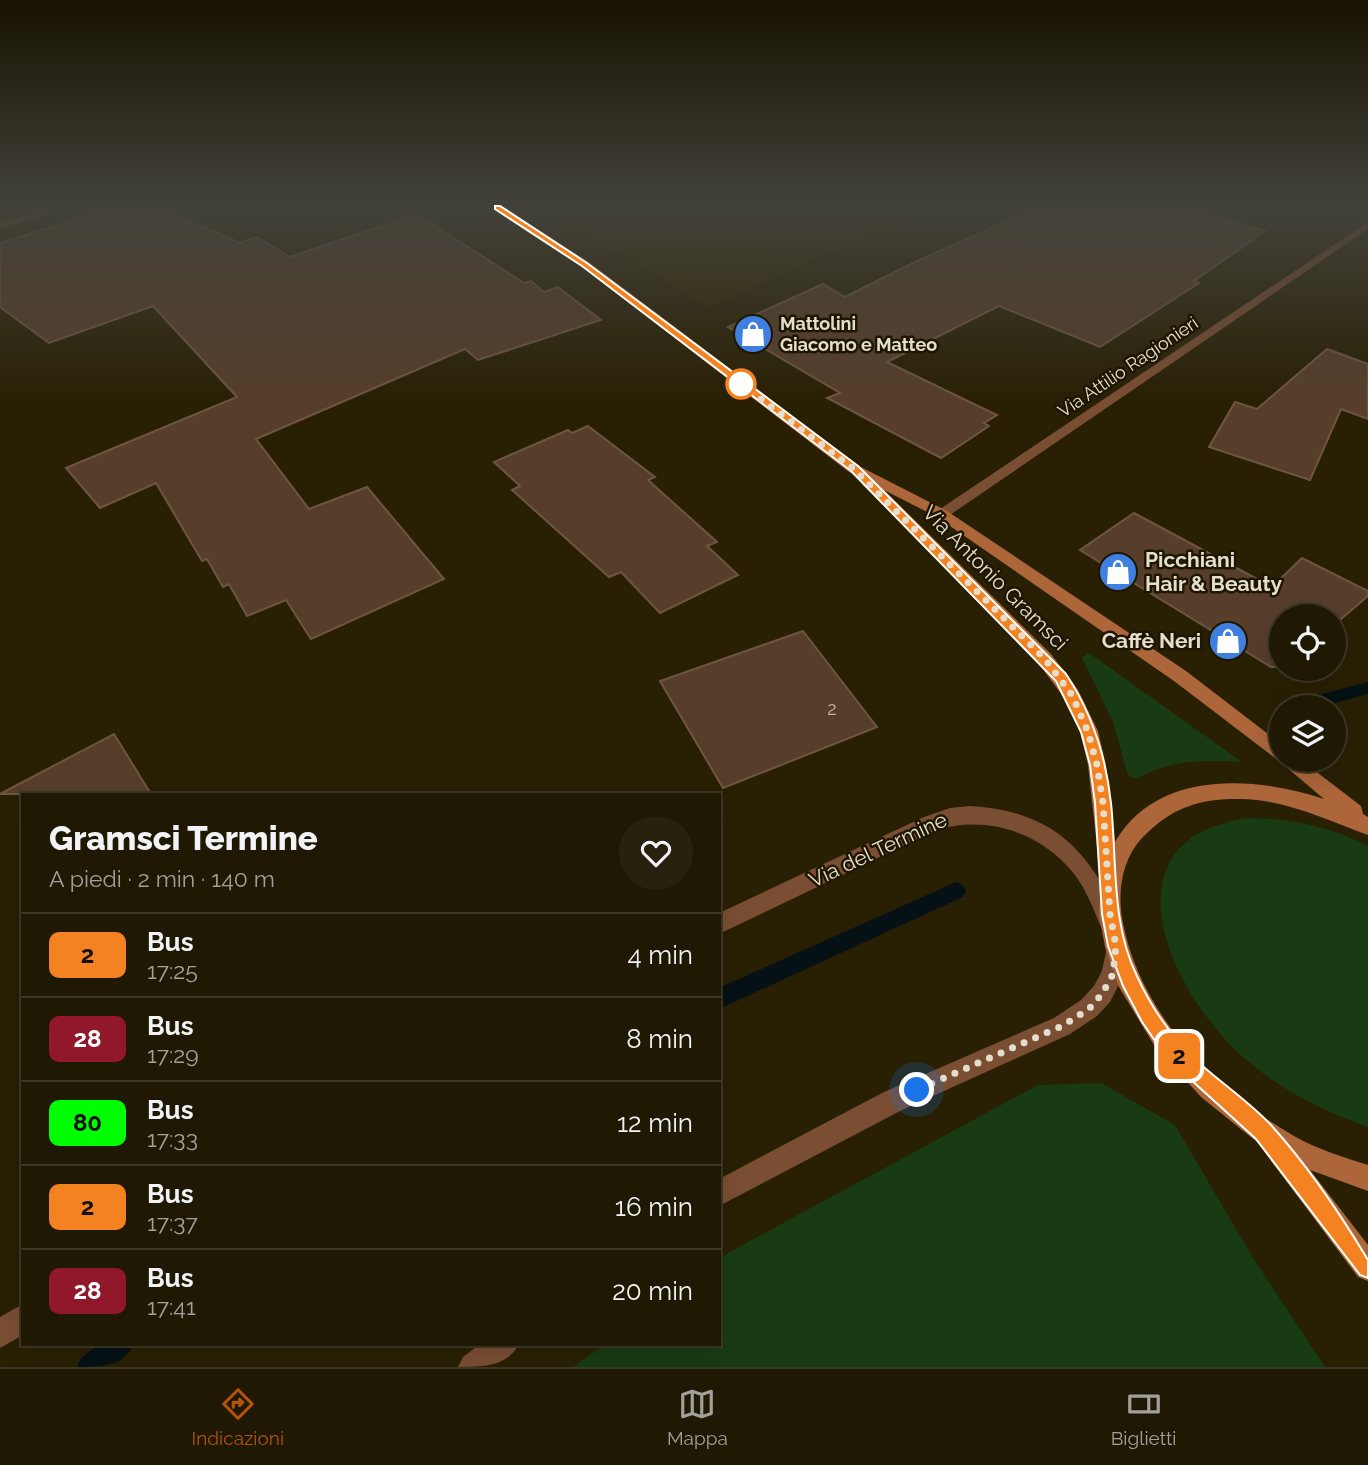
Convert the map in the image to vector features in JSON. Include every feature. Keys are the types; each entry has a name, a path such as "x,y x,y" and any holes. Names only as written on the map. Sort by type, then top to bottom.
{"main road":[{"name":"Via Antonio Gramsci","path":"594,272 854,469 1045,659 1072,695 1088,732 1097,765 1115,940 1129,980 1148,1016 1174,1051 1263,1132"},
{"name":"Via Antonio Gramsci","path":"854,469 942,514 1189,683 1269,745"},
{"path":"1302,772 1368,824"},
{"path":"1110,896 1114,871 1122,848 1135,829 1152,814 1173,802 1196,794 1251,791 1281,795 1323,806 1368,824"},
{"path":"1263,1132 1323,1163 1368,1178"},
{"path":"1263,1132 1368,1267"}],"street":[{"name":"Via Attilio Ragionieri","path":"942,514 1299,272"},
{"name":"Via del Termine","path":"721,923 932,823 960,813 971,813 997,817 1026,827 1069,855 1094,886 1115,940"},
{"path":"721,1192 893,1101 1062,1026 1089,1009 1102,994 1113,974 1115,940"},
{"path":"0,1334 21,1319"},
{"path":"474,1367 501,1346"}],"shaded area":[{"path":"651,272 789,272 710,307"}],"green space":[{"path":"1089,653 1242,762 1187,762 1149,772 1136,779 1128,775 1113,722 1082,658"},
{"path":"1248,818 1310,825 1368,846 1368,1127 1302,1098 1243,1057 1216,1029 1192,995 1173,958 1162,921 1162,885 1174,855 1202,832"},
{"path":"1101,1083 1175,1125 1253,1258 1325,1367 573,1367 602,1346 721,1346 721,1258 1038,1085"}],"building":[{"path":"0,272 507,272 524,283 531,281 544,292 558,287 601,320 478,360 465,349 256,439 309,509 367,487 444,579 311,639 286,600 247,616 229,584 223,587 207,559 202,561 156,483 100,508 66,468 237,397 153,306 49,343 0,307"},
{"path":"895,272 1207,272 1194,281 1199,283 1100,347 999,306 887,362 997,415 984,423 989,426 941,458 827,398 840,393 728,327 823,284 845,297"},
{"path":"1327,349 1368,364 1368,419 1341,409 1310,480 1209,447 1235,402 1257,409"},
{"path":"588,426 655,477 648,480 717,542 707,546 738,575 660,613 621,572 609,577 512,490 520,486 494,462 568,430 572,433"},
{"path":"1134,513 1272,587 1302,558 1368,591 1368,596 1346,615 1346,604 1269,604 1269,666 1080,550"},
{"path":"803,631 877,727 723,788 660,681"},
{"path":"114,734 150,793 21,793 0,794"}],"waterway":[{"path":"1341,695 1368,688"},
{"path":"721,998 956,891"},
{"path":"90,1367 118,1346"}],"bus line":[{"name":"2","path":"594,272 854,469 1061,678 1072,695 1088,732 1097,765 1103,803 1110,914 1116,946 1129,980 1148,1016 1174,1051 1263,1132 1368,1267"}],"place":[{"name":"Mattolini Giacomo e Matteo","path":"753,334"},
{"name":"Picchiani Hair & Beauty","path":"1118,572"},
{"name":"Caffè Neri","path":"1228,641"}],"route":[{"path":"741,384 854,469 1045,659 1072,695 1088,732 1097,765 1103,803 1110,914 1116,946 1113,974 1102,994 1089,1009 1062,1026 917,1090"}]}
